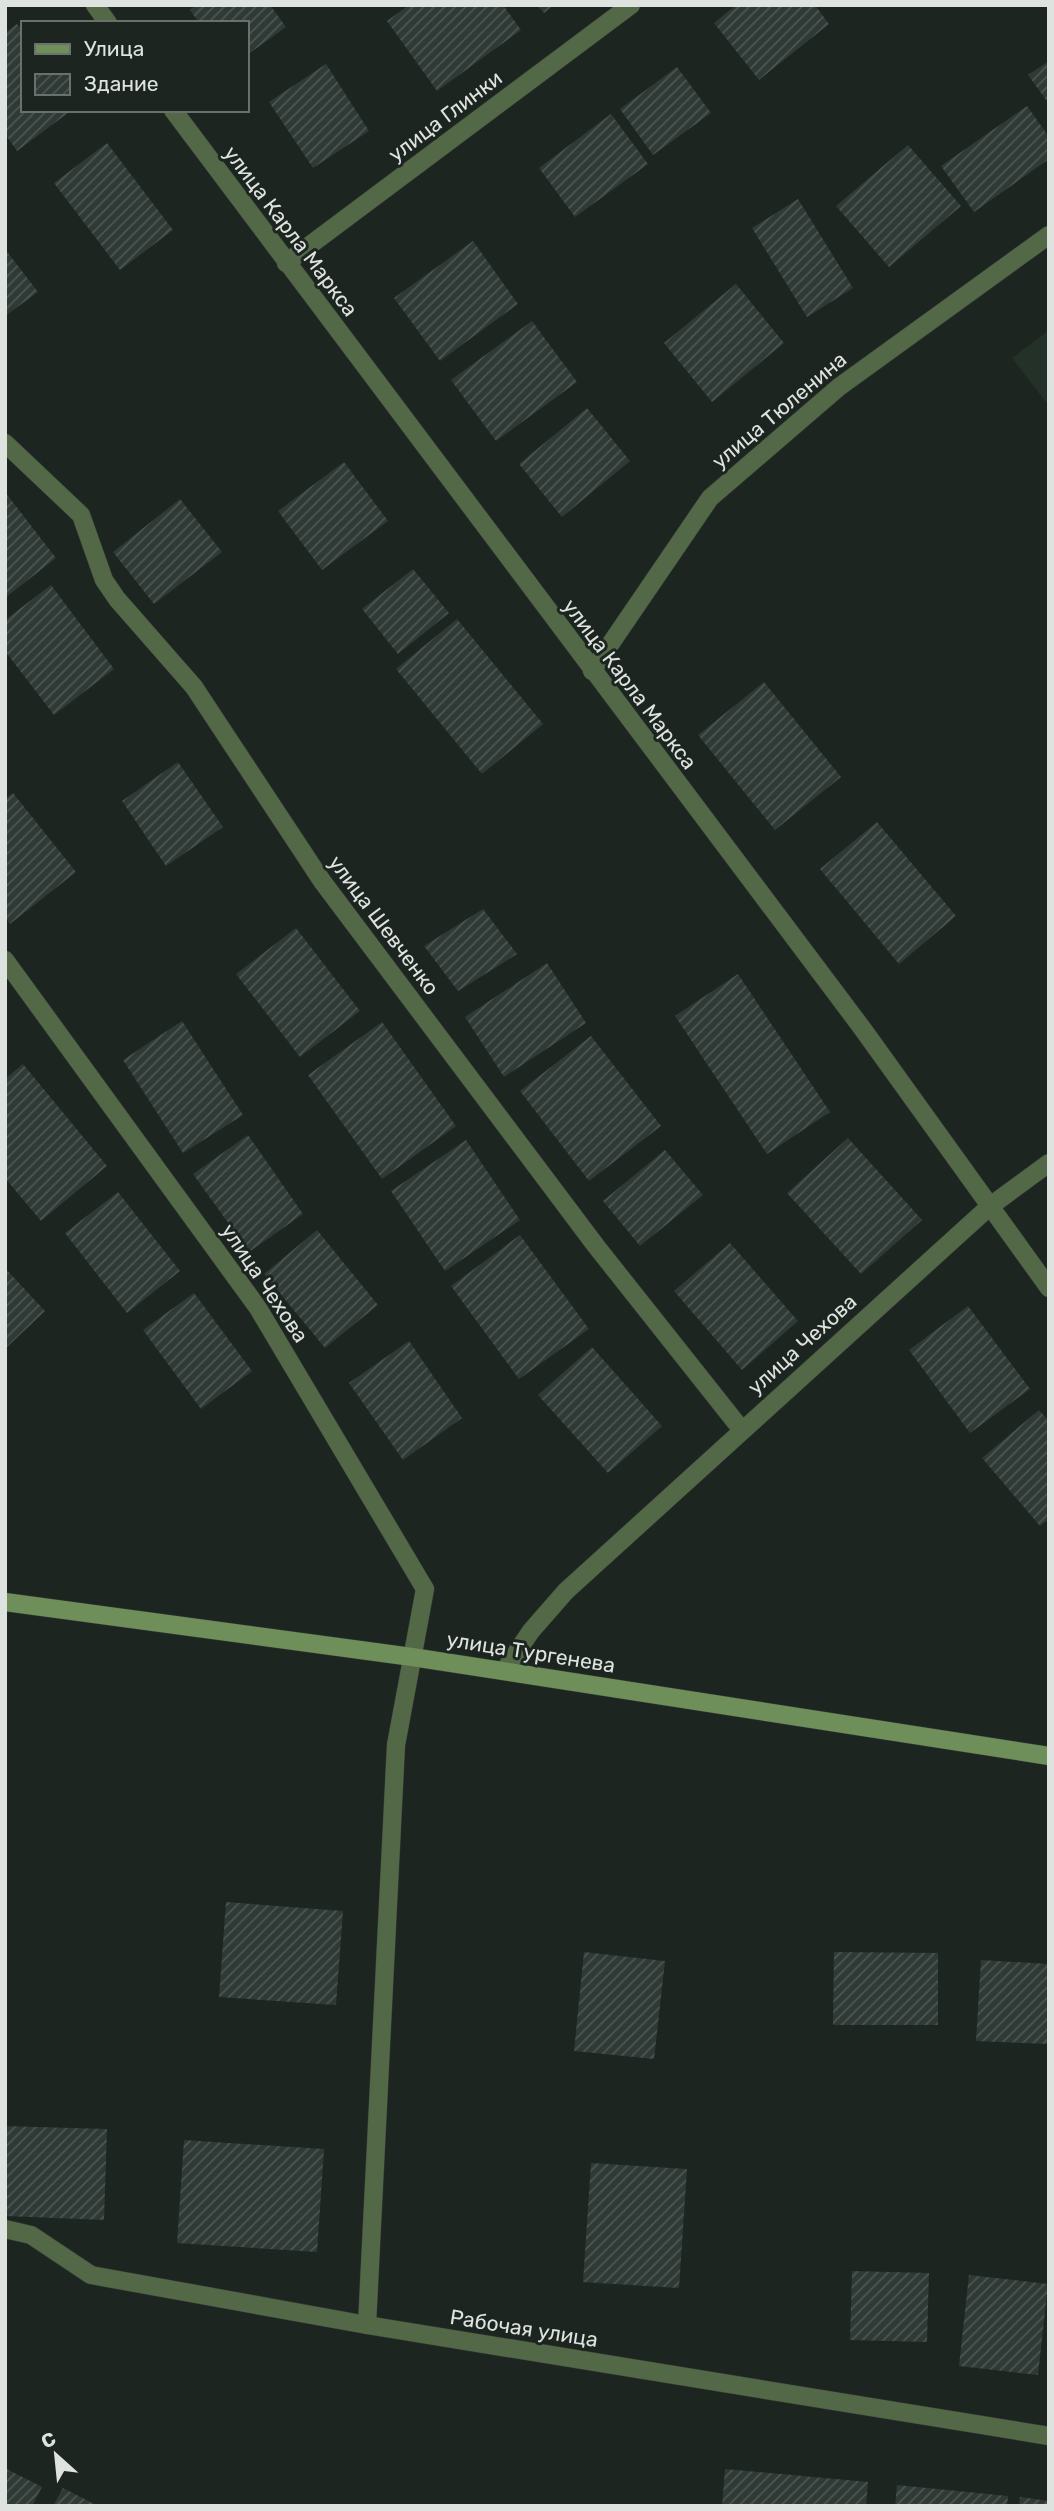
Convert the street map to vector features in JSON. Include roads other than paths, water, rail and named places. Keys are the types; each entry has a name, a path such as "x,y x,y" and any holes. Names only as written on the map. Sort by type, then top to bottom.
{"street":[{"path":"95,5 107,21"},
{"name":"улица Глинки","path":"286,263 631,5"},
{"name":"улица Карла Маркса","path":"174,112 862,1028 1049,1288"},
{"name":"улица Тюленина","path":"592,671 710,498 839,387 1049,235"},
{"name":"улица Шевченко","path":"5,443 81,515 104,580 117,599 194,687 322,881 596,1245 741,1429"},
{"name":"улица Чехова","path":"5,960 258,1308 425,1589 396,1745 367,2325"},
{"name":"улица Чехова","path":"504,1671 531,1631 566,1591 741,1429 989,1207 1049,1163"},
{"name":"улица Тургенева","path":"5,1602 412,1657 1049,1756"},
{"name":"Рабочая улица","path":"5,2229 31,2235 91,2275 367,2325 1049,2436"}]}
